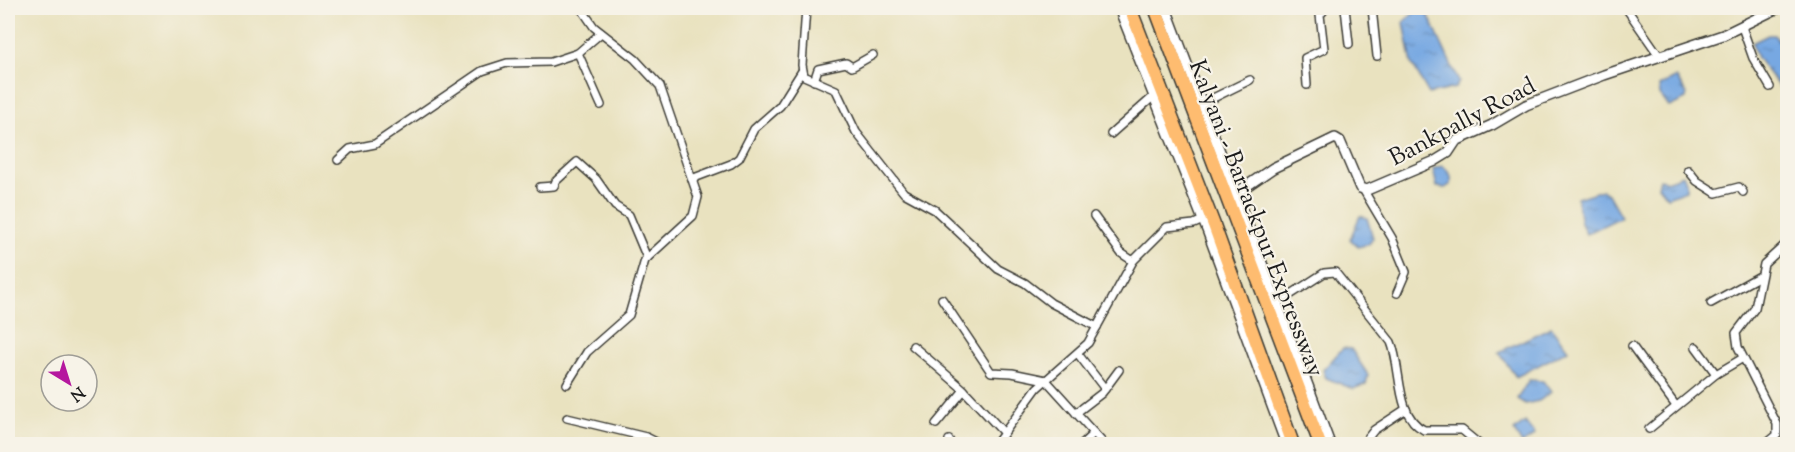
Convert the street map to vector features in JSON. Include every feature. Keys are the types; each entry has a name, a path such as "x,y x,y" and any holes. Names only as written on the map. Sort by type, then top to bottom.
{"highway":[{"name":"Kalyani - Barrackpur Expressway","path":"1130,8 1214,225 1293,444"},
{"name":"Kalyani - Barrackpur Expressway","path":"1155,8 1320,444"}],"street":[{"path":"567,384 587,352 629,315 647,258 695,213 698,197 694,178 660,86 635,58 601,33 581,8"},
{"path":"694,178 731,164 739,158 754,129 780,106 802,71 806,8"},
{"path":"1119,8 1203,220 1286,444"},
{"path":"1166,8 1234,194 1330,444"},
{"path":"1307,85 1305,58 1324,49 1320,15 1326,8"},
{"path":"1344,8 1349,44"},
{"path":"1372,8 1377,56"},
{"path":"1626,8 1660,57"},
{"name":"Bankpally Road","path":"1364,191 1435,161 1448,153 1456,141 1492,125 1526,105 1742,27 1778,8"},
{"path":"1742,27 1753,58 1770,87"},
{"path":"338,160 350,149 375,144 482,70 507,63 544,64 578,53 601,33"},
{"path":"578,53 601,105"},
{"path":"814,81 818,69 846,63 852,67 873,56"},
{"path":"802,71 807,79 836,90 856,132 904,193 935,210 1006,274 1022,280 1051,303 1097,327"},
{"path":"1201,104 1250,80"},
{"path":"1111,134 1154,96"},
{"path":"1234,194 1273,168 1335,138 1340,141 1360,188 1392,238 1406,272 1397,293"},
{"path":"540,187 554,186 556,181 577,162 596,179 615,206 629,215 647,258"},
{"path":"1688,170 1697,182 1716,193 1739,188 1743,192"},
{"path":"1094,216 1121,253 1133,261"},
{"path":"999,444 1003,432 1025,402 1088,343 1133,261 1167,228 1194,224 1203,220"},
{"path":"1766,444 1777,435 1777,424 1738,347 1736,333 1755,308 1760,276 1768,259 1788,242"},
{"path":"1276,304 1324,273 1335,272 1391,342 1396,355 1406,409 1418,428 1436,431 1462,430 1479,444"},
{"path":"1710,303 1760,276"},
{"path":"942,299 993,374 1012,373 1046,380 1104,444"},
{"path":"913,346 963,390 1003,432"},
{"path":"1632,346 1676,406"},
{"path":"1696,347 1716,374"},
{"path":"1078,354 1105,389"},
{"path":"1649,429 1716,374 1743,358"},
{"path":"1076,413 1105,389 1119,370"},
{"path":"936,424 963,390"},
{"path":"1363,444 1374,430 1406,409"},
{"path":"567,418 646,437 660,444"},
{"path":"1082,444 1095,433"}],"water":[{"path":"1416,11 1427,12 1459,82 1455,88 1429,94 1412,64 1404,22"},
{"path":"1768,35 1774,35 1787,51 1787,82 1779,87 1757,58 1752,43"},
{"path":"1676,77 1687,94 1686,99 1669,107 1660,95 1659,86"},
{"path":"1442,166 1449,172 1451,178 1451,184 1445,188 1437,187 1433,169"},
{"path":"1683,175 1686,190 1667,197 1658,186 1660,179 1666,181"},
{"path":"1602,190 1608,194 1621,217 1586,234 1581,223 1577,198"},
{"path":"1360,216 1367,218 1373,238 1369,244 1358,247 1350,239"},
{"path":"1551,327 1568,350 1516,377 1499,352"},
{"path":"1343,348 1351,349 1368,375 1366,384 1353,389 1326,378 1323,370"},
{"path":"1529,380 1543,381 1551,392 1539,401 1525,404 1517,399"},
{"path":"1525,422 1535,435 1522,444 1514,431"}]}
